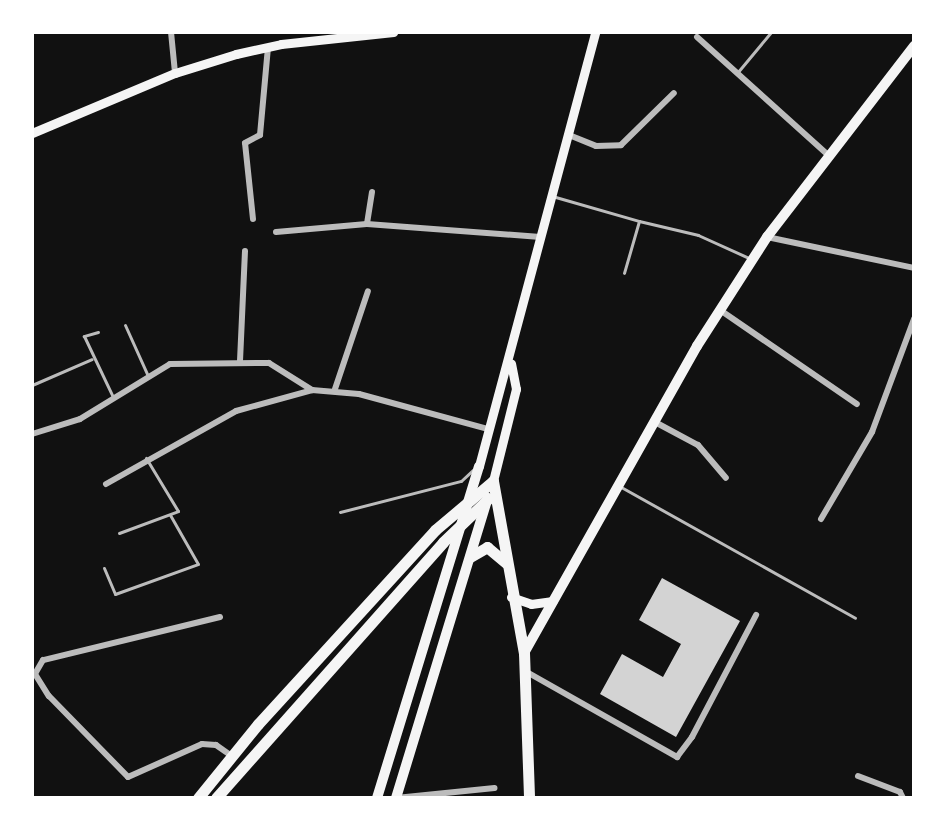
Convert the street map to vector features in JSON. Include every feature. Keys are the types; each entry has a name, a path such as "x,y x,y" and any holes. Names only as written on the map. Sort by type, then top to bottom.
{"highway":[{"path":"198,798 380,590 469,499 493,481 511,597 524,653 529,798"},
{"path":"216,798 463,520 487,500"},
{"path":"470,557 487,547 506,563"}],"main road":[{"path":"32,133 175,73 268,47 393,32"},
{"path":"377,798 488,429 511,363 595,32"},
{"path":"524,653 653,421 752,260 828,155 914,46"},
{"path":"396,798 493,481 516,389 511,363"},
{"path":"511,597 531,604 553,601"}],"street":[{"path":"171,32 175,73"},
{"path":"697,37 828,155"},
{"path":"253,219 245,143 259,138 268,47"},
{"path":"569,135 596,146 621,145 674,93"},
{"path":"367,224 372,192"},
{"path":"276,232 367,224 541,237"},
{"path":"767,237 914,268"},
{"path":"240,361 245,251"},
{"path":"335,389 368,291"},
{"path":"720,310 857,404"},
{"path":"821,519 872,432 914,319"},
{"path":"32,434 49,432 114,401 170,364 269,363 312,390"},
{"path":"106,484 146,458 236,411 312,390 335,389 488,429"},
{"path":"653,421 698,445 726,478"},
{"path":"525,671 677,757 692,737 756,615"},
{"path":"220,617 43,660 35,674 49,696 128,777 202,744 232,756"},
{"path":"858,776 903,798"},
{"path":"396,798 494,788"}],"lane":[{"path":"737,73 771,32"},
{"path":"552,196 698,235 752,260"},
{"path":"624,273 639,221"},
{"path":"125,325 148,377"},
{"path":"98,332 84,336 114,401"},
{"path":"32,385 92,359"},
{"path":"119,533 178,511 146,458"},
{"path":"340,512 461,481 479,466"},
{"path":"618,485 855,618"},
{"path":"104,568 115,594 198,564 170,515"}],"building":[{"path":"662,578 740,621 676,737 600,694 622,654 663,677 681,644 639,620"}]}
